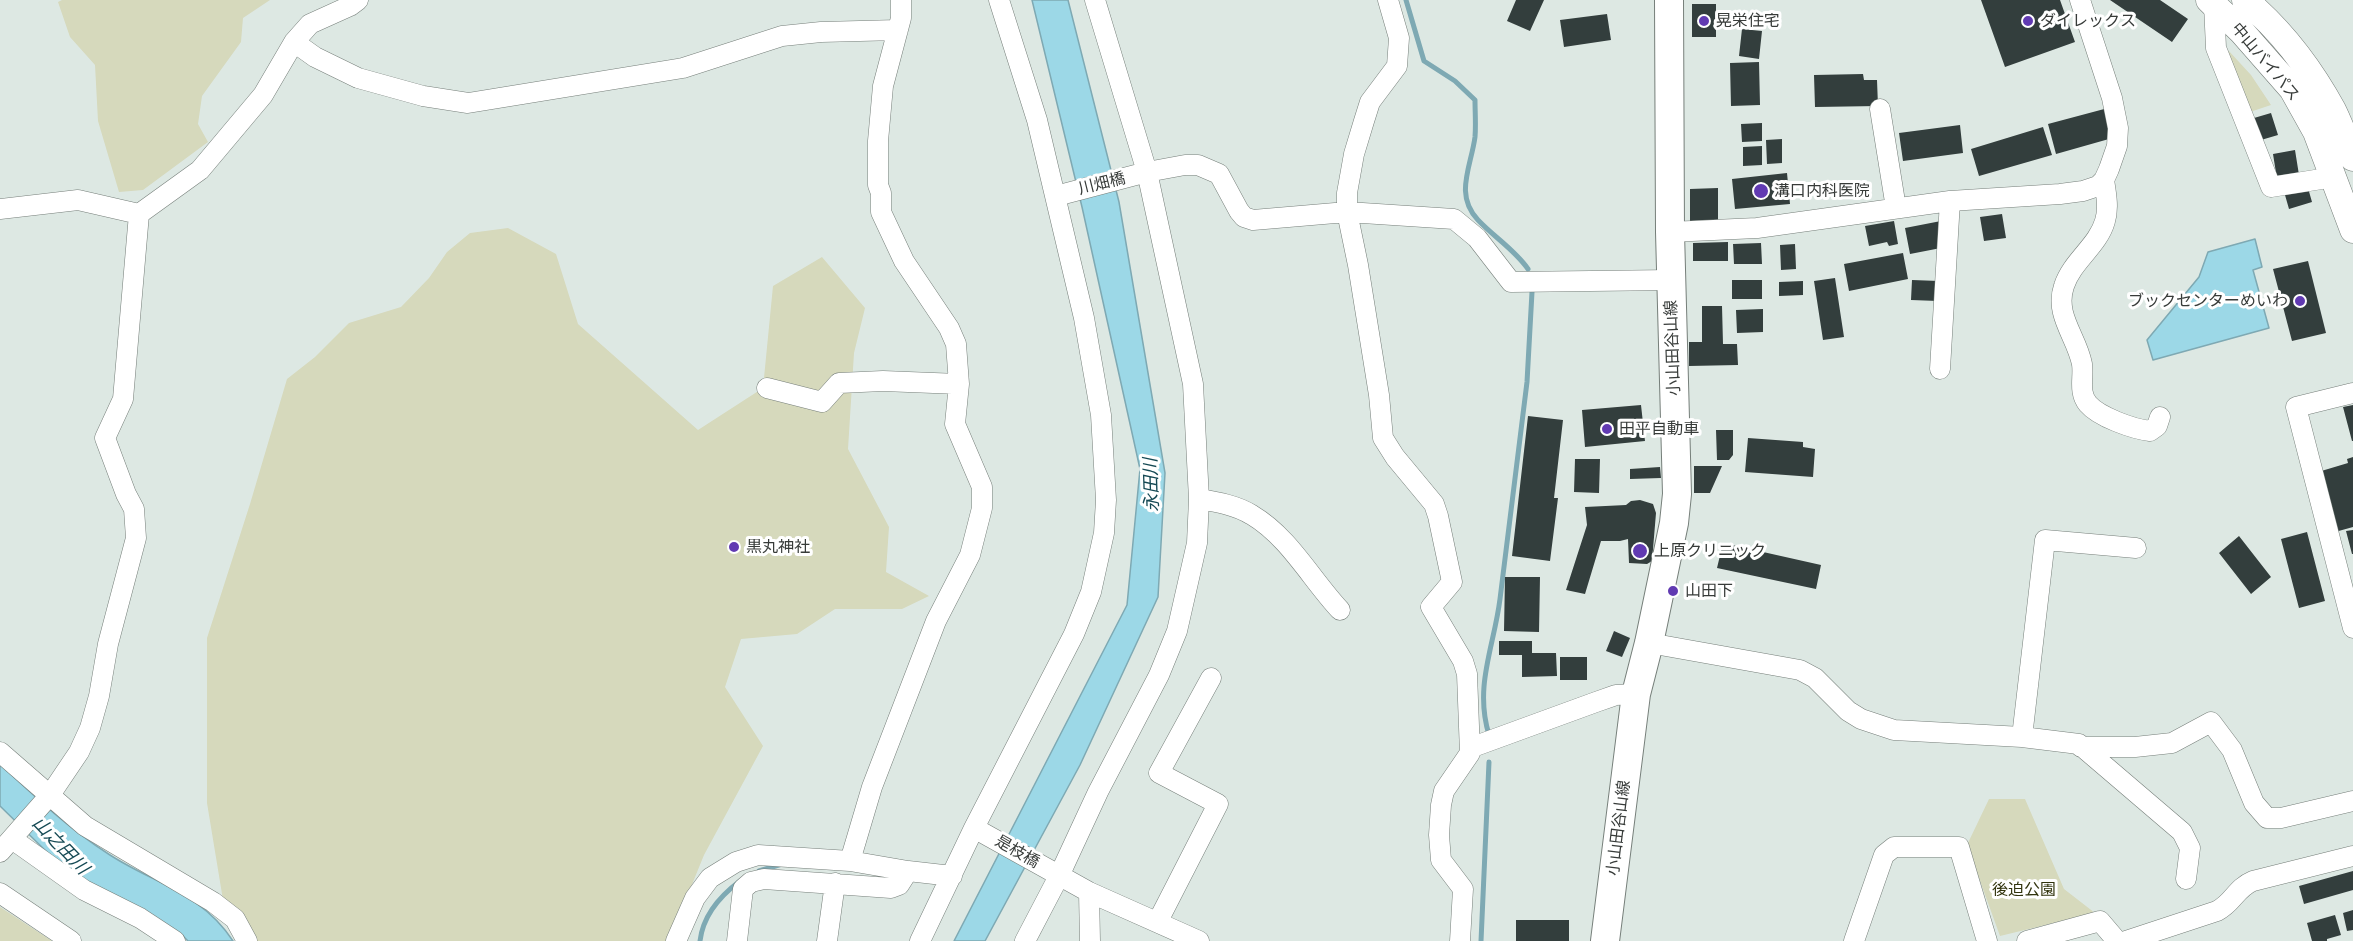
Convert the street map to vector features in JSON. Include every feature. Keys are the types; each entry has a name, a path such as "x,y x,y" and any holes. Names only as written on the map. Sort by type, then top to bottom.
{"main road":[{"name":"小山田谷山線","path":"1605,941 1636,694 1649,644 1674,523 1677,494 1670,232 1669,0"}],"street":[{"path":"0,209 78,200 139,214 200,170 263,95 294,42 310,24 358,0"},
{"path":"850,861 872,787 936,621 970,555 982,508 982,487 955,424 959,384 956,344 949,328 904,261 881,212 881,193 878,185 878,141 882,97 901,18 901,0"},
{"path":"920,941 974,828 1074,633 1091,592 1104,533 1106,500 1101,415 1084,318 1037,120 999,0"},
{"path":"1025,941 1059,876 1098,792 1159,675 1177,631 1197,543 1199,499 1193,384 1148,172 1095,0"},
{"path":"1388,0 1399,38 1399,52 1396,66 1370,102 1354,154 1347,193 1347,212 1379,395 1383,438 1395,457 1434,504 1452,582 1431,607 1463,661 1467,674 1470,753 1444,791 1439,835 1441,860 1462,889 1461,941"},
{"path":"1670,232 1757,228 1950,201 2018,198 2083,191 2098,186 2104,180 2117,146 2118,128 2112,98 2080,0"},
{"name":"中山バイパス","path":"2246,0 2286,42 2301,81 2316,132 2353,230"},
{"path":"2211,2 2216,48 2271,187 2334,177"},
{"name":"中山バイパス","path":"2211,2 2333,111 2353,158"},
{"path":"294,42 315,57 358,78 423,96 468,103 682,68 782,36 821,32 898,30"},
{"path":"1880,109 1896,208"},
{"name":"川畑橋","path":"1056,196 1148,172 1185,165 1198,165 1210,168 1219,174 1239,211 1244,217 1253,220 1347,212 1454,219 1477,238 1511,282 1671,280"},
{"path":"2104,180 2107,202 2105,221 2096,240 2073,267 2064,285 2061,301 2066,324 2076,344 2082,365 2084,398 2089,406 2109,418 2138,430 2150,431 2157,426 2160,417"},
{"path":"1940,369 1950,201"},
{"path":"139,214 123,399 105,438 134,509 136,538 108,644 99,696 90,728 79,752 48,797 9,842 84,890 140,918 175,941"},
{"path":"766,388 822,402 839,383 883,381 959,384"},
{"path":"2353,393 2296,407 2353,628"},
{"path":"1199,499 1222,503 1252,514 1287,545 1340,610"},
{"path":"2022,738 2045,540 2136,548"},
{"path":"1649,644 1800,670 1815,678 1848,711 1861,719 1894,730 2079,744 2181,831 2190,848 2186,879"},
{"path":"1158,921 1218,804 1159,773 1211,678"},
{"path":"1470,748 1616,695 1636,694"},
{"path":"2082,747 2136,747 2172,743 2211,722 2232,750 2254,803 2266,818 2281,818 2353,801"},
{"path":"0,752 48,797 85,826 213,903 235,920 247,941"},
{"name":"是枝橋","path":"974,828 1089,892 1199,941"},
{"path":"1854,941 1884,855 1894,847 1959,847 1987,941"},
{"path":"676,941 695,897 710,878 736,862 758,855 850,861 952,876"},
{"path":"2126,941 2217,911 2229,905 2234,894 2242,886 2253,881 2353,856"},
{"path":"737,941 743,889 751,882 764,879 891,888 899,885 908,871"},
{"path":"827,941 835,883"},
{"path":"1089,892 1090,941"},
{"path":"0,893 72,941"},
{"path":"2027,941 2100,921 2117,941"}],"green space":[{"path":"62,0 270,0 243,18 241,42 202,96 198,124 208,142 143,190 119,192 98,121 95,65 70,37 58,2"},
{"path":"2228,50 2251,75 2271,105 2250,112"},
{"path":"508,228 556,254 578,324 698,430 763,388 773,286 822,257 865,308 854,353 848,449 889,527 886,572 929,596 902,609 835,609 797,634 741,639 725,687 763,746 704,855 669,941 243,941 224,906 207,803 207,638 287,379 315,357 349,323 401,307 429,278 447,252 470,233"},
{"name":"後迫公園","path":"1989,799 2025,799 2064,889 2095,913 2000,936 1967,845"},
{"path":"0,907 52,941 0,941"}],"water":[{"name":"永田川","path":"1032,0 1068,0 1119,202 1165,473 1158,597 1080,765 985,941 954,941 1127,605 1140,469 1082,207"},
{"path":"2255,239 2262,267 2253,270 2269,328 2153,360 2147,340 2199,277 2208,252"},
{"name":"山之田川","path":"0,764 53,812 95,845 177,891 207,911 233,941 188,941 182,935 100,890 50,855 0,806"}],"building":[{"path":"1516,0 1544,0 1530,31 1507,21"},
{"name":"ダイレックス","path":"1981,0 2060,0 2075,42 2005,67"},
{"path":"2110,0 2160,0 2188,19 2172,42"},
{"name":"晃栄住宅","path":"1692,4 1716,4 1716,37 1692,37"},
{"path":"1607,14 1611,40 1564,47 1560,20"},
{"path":"1742,29 1762,31 1759,59 1739,56"},
{"path":"1759,62 1760,105 1731,106 1730,63"},
{"path":"1863,74 1864,80 1877,80 1878,106 1815,107 1814,75"},
{"path":"2108,108 2116,137 2056,154 2048,124"},
{"path":"2271,113 2278,135 2261,140 2254,118"},
{"path":"1762,123 1762,141 1742,142 1741,124"},
{"path":"1960,125 1963,153 1903,161 1899,133"},
{"path":"2043,127 2052,155 1979,176 1971,149"},
{"path":"1782,139 1782,163 1767,164 1766,140"},
{"path":"1762,146 1762,165 1743,166 1743,147"},
{"path":"2295,150 2299,175 2277,179 2273,154"},
{"name":"溝口内科医院","path":"1787,173 1790,204 1735,209 1732,179"},
{"path":"1718,188 1718,220 1690,221 1690,189"},
{"path":"2308,188 2312,202 2289,209 2285,195"},
{"path":"2002,214 2006,238 1984,241 1980,217"},
{"path":"1894,221 1898,244 1889,246 1887,242 1869,246 1865,226"},
{"path":"1941,221 1946,247 1910,254 1905,228"},
{"path":"1728,242 1728,261 1693,261 1693,243"},
{"path":"1761,243 1762,264 1734,264 1733,244"},
{"path":"1795,244 1796,269 1781,270 1780,245"},
{"path":"1903,253 1908,279 1849,291 1844,264"},
{"name":"ブックセンターめいわ","path":"2308,261 2326,333 2292,341 2273,269"},
{"path":"1835,278 1844,337 1823,340 1814,281"},
{"path":"1732,280 1762,280 1762,299 1732,299"},
{"path":"1912,280 1939,281 1938,301 1911,300"},
{"path":"1803,281 1803,295 1779,296 1779,282"},
{"path":"1702,306 1722,306 1723,344 1737,344 1738,365 1689,366 1689,342 1702,342"},
{"path":"1763,309 1763,332 1737,333 1736,310"},
{"path":"1641,405 1645,441 1585,447 1582,410"},
{"path":"2353,405 2353,441 2352,441 2343,407"},
{"path":"1528,416 1563,420 1554,498 1558,498 1550,561 1512,556"},
{"path":"1716,430 1733,430 1733,455 1729,460 1717,460"},
{"path":"1748,438 1803,442 1803,447 1815,449 1813,477 1745,472"},
{"path":"2353,457 2353,527 2335,532 2318,472 2348,463 2347,459"},
{"path":"1575,459 1600,459 1599,493 1574,492"},
{"path":"1694,466 1722,466 1710,493 1694,493"},
{"path":"1660,467 1661,478 1630,479 1630,469"},
{"name":"上原クリニック","path":"1640,500 1653,504 1656,513 1652,561 1647,564 1629,563 1628,539 1601,541 1585,594 1566,590 1587,525 1585,507 1626,505 1631,501"},
{"path":"2353,530 2353,554 2352,554 2346,531"},
{"path":"2307,532 2325,601 2299,608 2281,539"},
{"path":"2239,536 2271,577 2251,594 2219,553"},
{"path":"1723,543 1821,565 1816,589 1717,568"},
{"path":"1505,577 1540,577 1539,632 1504,631"},
{"path":"1614,631 1630,638 1622,657 1606,651"},
{"path":"1499,641 1532,641 1532,653 1556,653 1557,676 1522,677 1522,655 1499,655"},
{"path":"1560,657 1587,657 1587,680 1560,680"},
{"path":"2353,871 2353,890 2304,904 2299,886"},
{"path":"2353,910 2353,930 2347,931 2343,913"},
{"path":"2335,915 2341,935 2327,939 2327,941 2312,941 2307,923"},
{"path":"1516,920 1569,920 1569,941 1516,941"}],"waterway":[{"path":"1406,0 1424,61 1455,81 1475,100 1475,137 1465,191 1471,210 1478,220 1528,269"},
{"path":"1489,735 1485,717 1484,683 1500,599 1527,382 1532,292"},
{"path":"1481,941 1489,762"},
{"path":"759,871 782,864"},
{"path":"700,941 705,923 714,907 740,881"}],"place":[{"name":"晃栄住宅","path":"1704,21"},
{"name":"ダイレックス","path":"2028,21"},
{"name":"溝口内科医院","path":"1761,191"},
{"name":"ブックセンターめいわ","path":"2300,301"},
{"name":"田平自動車","path":"1607,429"},
{"name":"黒丸神社","path":"734,547"},
{"name":"上原クリニック","path":"1640,551"},
{"name":"山田下","path":"1673,591"}]}
